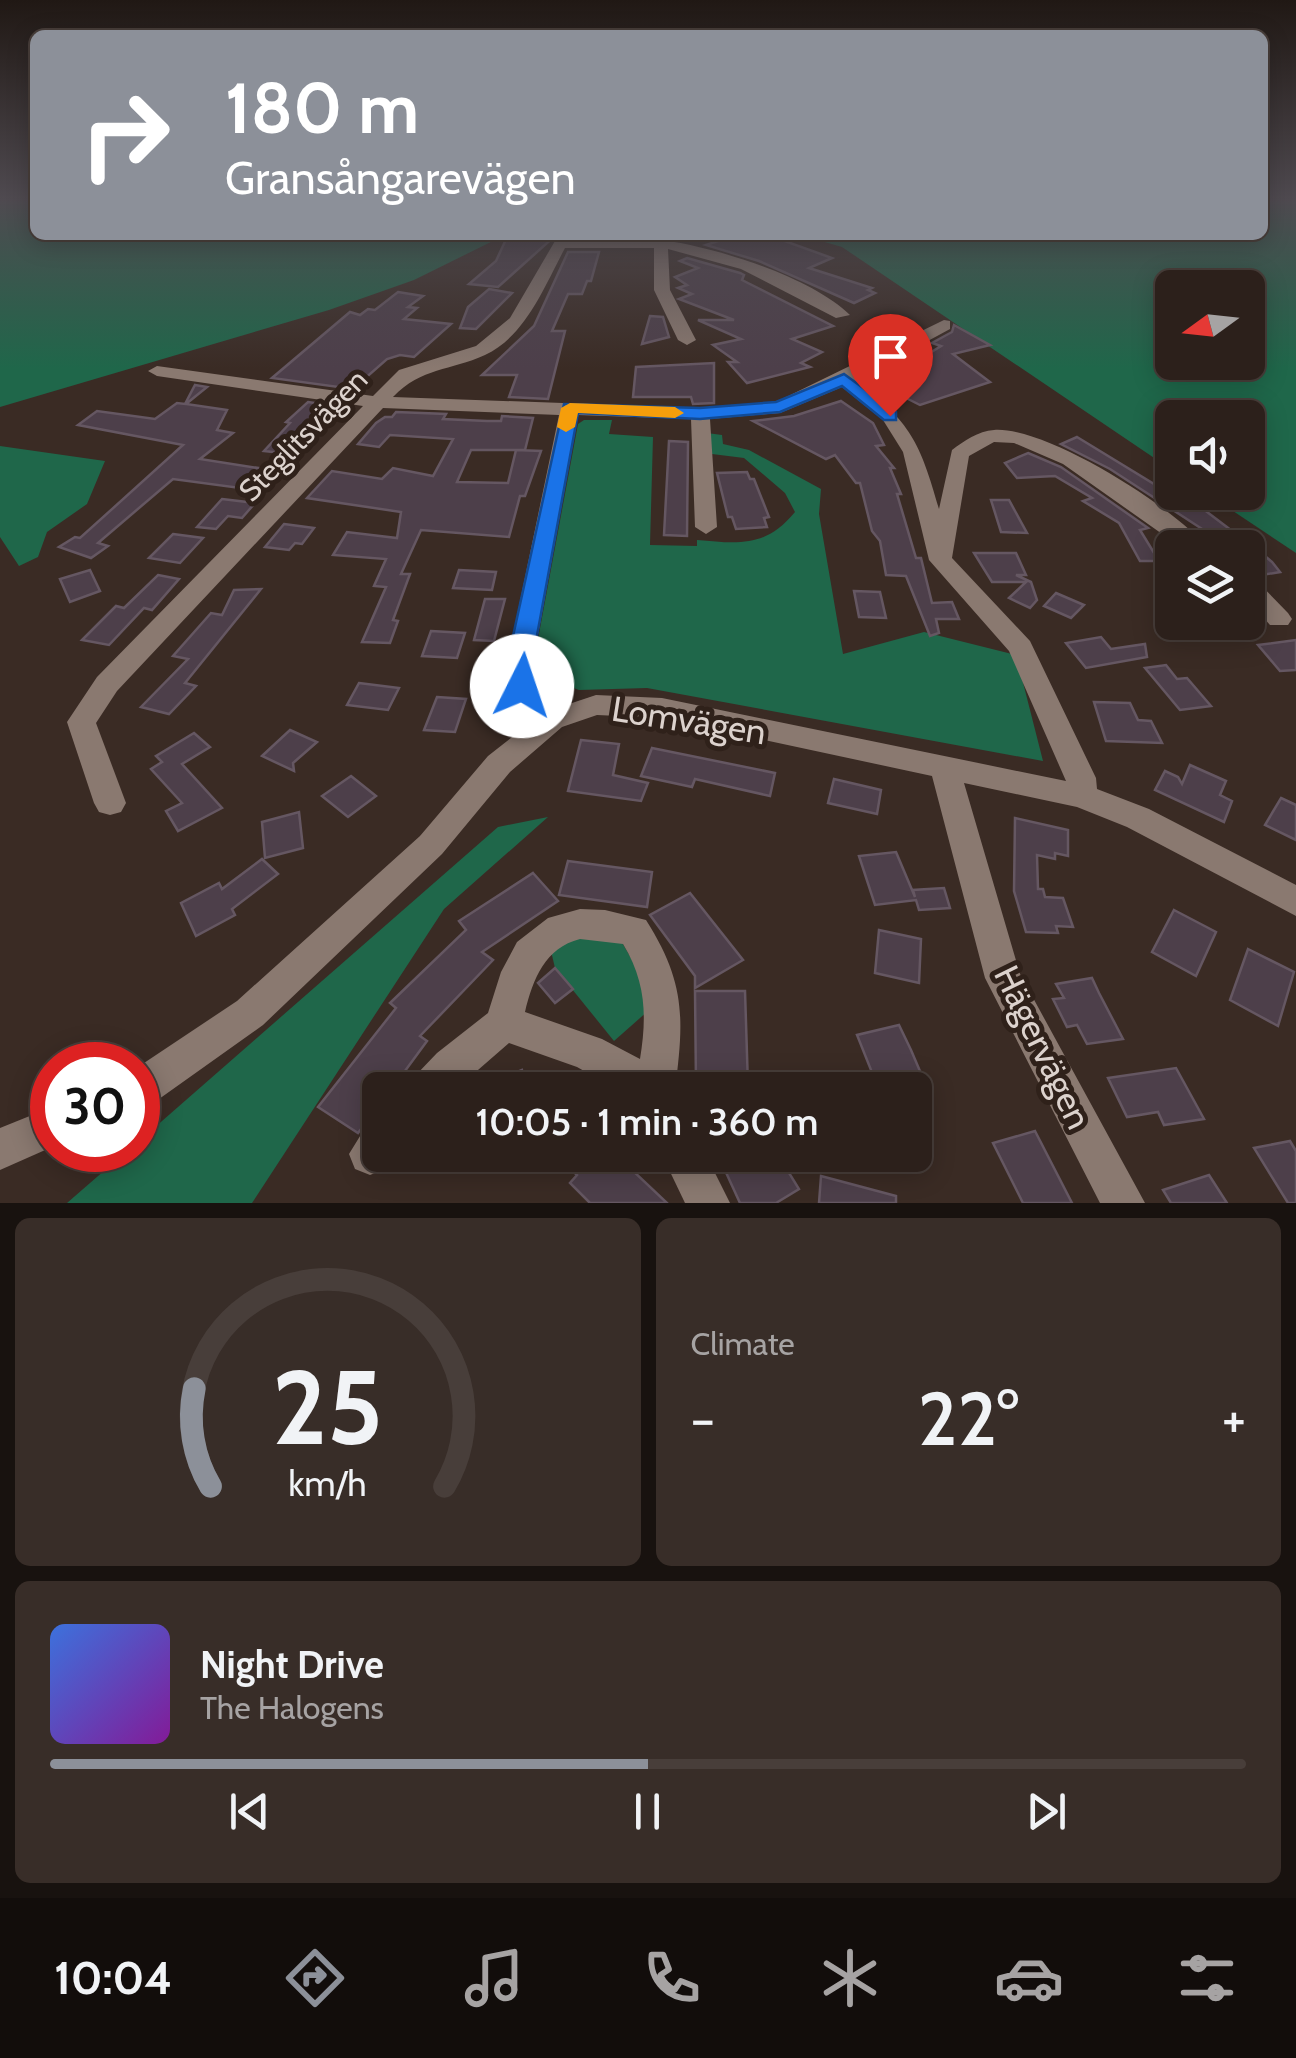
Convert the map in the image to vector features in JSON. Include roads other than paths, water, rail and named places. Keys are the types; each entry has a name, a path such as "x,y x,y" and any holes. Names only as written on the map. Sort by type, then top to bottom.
{"street":[{"name":"Steglitsvägen","path":"110,803 82,722 107,684 405,374 482,350 511,326 552,257"},
{"path":"661,257 662,290 686,340"},
{"name":"Steglitsvägen","path":"712,257 800,288 842,316"},
{"path":"157,371 374,402 700,414 780,406 844,379 944,325"},
{"path":"844,379 890,416 912,452 941,560 1021,647 1080,778 1082,796"},
{"path":"552,720 522,686 519,668 570,408"},
{"path":"700,414 706,527"},
{"path":"941,560 959,454 980,439 998,435 1029,440 1113,485 1173,530"},
{"path":"1265,604 1279,619"},
{"name":"Lomvägen","path":"160,1075 250,1013 431,844 498,764 552,720 596,705 662,708 1082,796 1138,818 1296,901"},
{"name":"Hägervägen","path":"945,769 1004,978 1122,1203"},
{"path":"449,1072 504,1023 512,982 536,944 582,920 634,931 653,959 665,994 664,1041 658,1072"},
{"path":"504,1023 588,1052 623,1072"},
{"path":"0,1150 30,1137"},
{"path":"692,1172 708,1203"}]}
